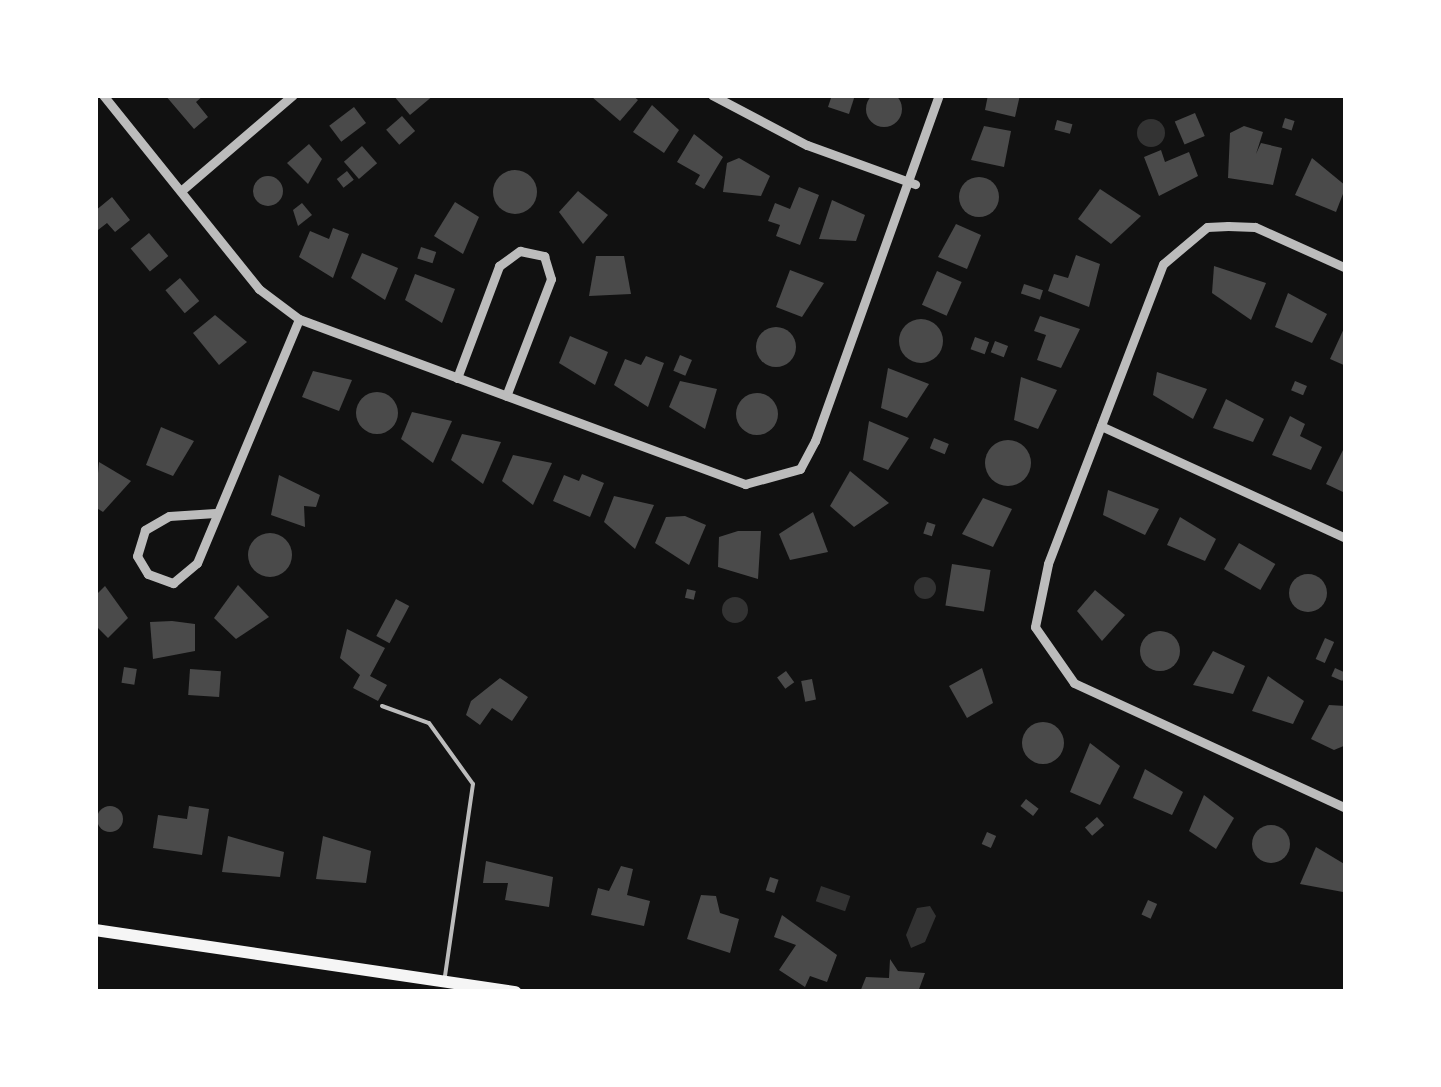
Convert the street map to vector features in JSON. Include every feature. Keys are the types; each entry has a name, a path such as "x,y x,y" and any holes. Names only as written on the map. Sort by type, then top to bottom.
{"main road":[{"path":"95,930 515,992"}],"street":[{"path":"104,95 259,289 298,319 726,482 800,469 915,184 940,95"},
{"path":"182,190 293,95"},
{"path":"712,95 807,144 915,184"},
{"path":"1346,268 1256,228 1207,227 1163,264 1048,564 1039,637 1074,683 1346,808"},
{"path":"456,378 500,266 520,251 544,256 551,279 506,396"},
{"path":"215,513 169,516 145,530 137,556 148,574 173,584 197,563 298,319"},
{"path":"1100,426 1346,538"}],"lane":[{"path":"382,706 429,723 473,784 444,981"}],"shaded area":[{"path":"1151,119 1161,123 1165,133 1161,143 1151,147 1141,143 1137,133 1141,123"},
{"path":"925,577 933,580 933,596 925,599 917,596 914,588 917,580"},
{"path":"735,597 744,601 748,610 744,619 735,623 726,619 722,610 726,601"},
{"path":"821,886 850,896 845,911 816,901"},
{"path":"930,906 936,916 925,942 911,948 906,935 917,908"}],"building":[{"path":"884,91 897,96 902,109 897,122 884,127 871,122 866,109 871,96"},
{"path":"165,95 204,95 196,102 208,117 194,129"},
{"path":"393,95 434,95 410,115"},
{"path":"632,95 638,100 620,121 592,97"},
{"path":"832,95 855,95 849,114 828,107"},
{"path":"988,95 1020,95 1015,117 985,110"},
{"path":"652,105 679,130 664,153 633,132"},
{"path":"354,107 366,123 341,142 329,126"},
{"path":"1195,113 1205,136 1185,145 1175,122"},
{"path":"402,116 415,131 399,145 386,130"},
{"path":"1285,118 1295,121 1292,130 1282,128"},
{"path":"1057,120 1072,124 1070,134 1054,130"},
{"path":"984,126 1011,131 1004,167 971,160"},
{"path":"1244,126 1263,132 1256,154 1261,143 1282,148 1273,185 1228,178 1230,133"},
{"path":"694,134 723,157 704,189 695,184 700,175 677,162"},
{"path":"309,144 322,159 308,184 287,163"},
{"path":"362,146 377,163 359,179 344,162"},
{"path":"1161,150 1165,162 1189,152 1198,176 1159,196 1144,157"},
{"path":"739,158 770,176 761,196 723,192 727,163"},
{"path":"1312,158 1346,186 1336,212 1295,195"},
{"path":"515,170 530,177 537,192 530,207 515,214 500,207 493,192 500,177"},
{"path":"347,171 354,180 344,188 337,179"},
{"path":"268,176 279,180 283,191 279,202 268,206 257,202 253,191 257,180"},
{"path":"979,177 993,183 999,197 993,211 979,217 965,211 959,197 965,183"},
{"path":"799,187 819,195 800,245 776,236 780,225 768,221 775,203 790,209"},
{"path":"1100,189 1141,216 1111,244 1078,219"},
{"path":"578,191 608,215 583,244 559,212"},
{"path":"112,197 130,220 115,232 107,223 98,230 95,211"},
{"path":"832,200 865,215 856,241 819,239"},
{"path":"455,202 479,217 463,254 434,236"},
{"path":"302,203 312,215 298,226 293,210"},
{"path":"956,224 981,235 967,269 938,257"},
{"path":"333,228 349,234 333,278 299,257 310,231 329,239"},
{"path":"149,233 168,256 150,271 131,248"},
{"path":"421,247 436,252 433,263 417,258"},
{"path":"362,253 398,268 385,300 351,278"},
{"path":"1076,255 1100,264 1089,307 1048,291 1054,274 1068,278"},
{"path":"596,256 624,256 631,294 589,296"},
{"path":"1214,266 1266,283 1251,320 1212,293"},
{"path":"790,270 824,283 802,317 776,307"},
{"path":"937,271 962,282 947,316 922,305"},
{"path":"415,274 455,289 442,323 405,300"},
{"path":"180,278 199,301 185,313 165,290"},
{"path":"1024,284 1043,290 1040,300 1021,294"},
{"path":"1288,293 1327,314 1312,343 1275,327"},
{"path":"215,315 247,342 219,365 193,333"},
{"path":"1040,316 1080,329 1061,368 1037,360 1046,335 1034,331"},
{"path":"921,319 936,326 943,341 936,356 921,363 906,356 899,341 906,326"},
{"path":"1346,324 1346,366 1330,359"},
{"path":"776,327 790,333 796,347 790,361 776,367 762,361 756,347 762,333"},
{"path":"570,336 608,352 595,385 559,363"},
{"path":"975,337 989,342 985,354 971,349"},
{"path":"995,341 1008,346 1004,357 991,352"},
{"path":"680,355 692,360 685,376 673,371"},
{"path":"646,356 664,363 648,407 614,385 625,359 641,365"},
{"path":"888,368 929,384 907,418 881,408"},
{"path":"313,371 352,380 339,411 302,397"},
{"path":"1157,372 1207,389 1193,419 1153,395"},
{"path":"1021,377 1057,390 1038,429 1014,420"},
{"path":"680,381 717,389 705,429 669,407"},
{"path":"1295,381 1307,386 1303,395 1291,390"},
{"path":"377,392 392,398 398,413 392,428 377,434 362,428 356,413 362,398"},
{"path":"757,393 772,399 778,414 772,429 757,435 742,429 736,414 742,399"},
{"path":"1226,399 1264,419 1253,442 1213,428"},
{"path":"412,412 452,421 433,463 401,439"},
{"path":"1290,416 1305,424 1300,436 1322,447 1311,470 1272,455"},
{"path":"869,421 909,438 888,470 863,460"},
{"path":"161,427 194,441 173,476 146,465"},
{"path":"462,434 501,442 483,484 451,460"},
{"path":"934,438 949,444 945,454 930,448"},
{"path":"1008,440 1024,447 1031,463 1024,479 1008,486 992,479 985,463 992,447"},
{"path":"1346,444 1346,491 1343,492 1326,484"},
{"path":"513,455 552,463 533,505 502,481"},
{"path":"99,462 131,481 103,512 95,507"},
{"path":"850,471 889,503 854,527 830,506"},
{"path":"582,474 604,483 590,517 553,501 564,475 579,481"},
{"path":"279,475 320,495 316,507 304,506 305,527 271,515"},
{"path":"1108,490 1159,509 1145,535 1103,515"},
{"path":"614,496 654,505 635,549 604,522"},
{"path":"983,498 1012,509 993,547 962,534"},
{"path":"813,512 828,552 790,560 779,534"},
{"path":"685,516 706,525 689,565 655,543 666,517"},
{"path":"1180,517 1216,539 1205,561 1167,545"},
{"path":"927,522 936,525 932,536 923,533"},
{"path":"738,531 761,531 758,579 718,567 719,537"},
{"path":"270,533 285,540 292,555 285,570 270,577 255,570 248,555 255,540"},
{"path":"1239,543 1275,564 1260,590 1224,569"},
{"path":"952,564 991,570 984,612 945,605"},
{"path":"1308,574 1322,579 1327,593 1322,607 1308,612 1294,607 1289,593 1294,579"},
{"path":"238,585 269,617 236,639 214,618"},
{"path":"105,586 128,618 108,638 95,625 95,596"},
{"path":"687,589 696,591 694,600 685,598"},
{"path":"1095,590 1125,615 1102,641 1077,611"},
{"path":"396,599 409,606 390,643 376,636"},
{"path":"150,622 195,624 195,651 153,659"},
{"path":"347,629 385,648 370,676 387,685 378,701 353,688 360,675 340,658"},
{"path":"1160,631 1174,637 1180,651 1174,665 1160,671 1146,665 1140,651 1146,637"},
{"path":"1325,638 1334,642 1325,663 1316,659"},
{"path":"1213,651 1245,666 1233,694 1193,685"},
{"path":"124,667 137,669 134,685 121,683"},
{"path":"982,668 993,703 967,718 949,686"},
{"path":"1335,668 1346,673 1342,681 1331,676"},
{"path":"190,669 221,671 219,697 188,695"},
{"path":"786,671 794,682 785,689 777,677"},
{"path":"1268,676 1304,701 1293,724 1252,711"},
{"path":"500,678 528,697 512,721 492,708 480,725 466,715 471,701"},
{"path":"812,679 816,700 805,702 801,681"},
{"path":"1329,705 1346,706 1346,745 1334,750 1311,739"},
{"path":"1043,722 1058,728 1064,743 1058,758 1043,764 1028,758 1022,743 1028,728"},
{"path":"1090,743 1120,766 1100,805 1070,792"},
{"path":"1145,769 1183,792 1172,815 1133,798"},
{"path":"1204,795 1234,818 1216,849 1189,831"},
{"path":"1026,799 1039,809 1033,816 1020,806"},
{"path":"110,806 119,810 123,819 119,828 110,832 101,828 97,819 101,810"},
{"path":"189,806 209,809 202,855 153,848 158,815 187,819"},
{"path":"1097,817 1104,825 1092,836 1085,827"},
{"path":"1271,825 1285,830 1290,844 1285,858 1271,863 1257,858 1252,844 1257,830"},
{"path":"987,832 996,836 991,848 982,844"},
{"path":"228,836 284,852 280,877 222,872"},
{"path":"323,836 371,851 366,883 316,879"},
{"path":"1316,847 1346,865 1343,892 1300,884"},
{"path":"486,861 553,877 549,907 505,900 508,883 483,883"},
{"path":"621,866 633,869 627,895 650,901 644,926 591,915 598,888 609,891"},
{"path":"770,877 779,880 774,893 766,890"},
{"path":"701,895 716,896 720,913 739,919 730,953 687,939"},
{"path":"1148,900 1157,904 1151,919 1141,915"},
{"path":"782,915 837,955 827,982 810,976 805,987 779,970 796,945 774,937"},
{"path":"890,959 898,971 925,973 918,992 860,992 866,977 889,978"}]}
